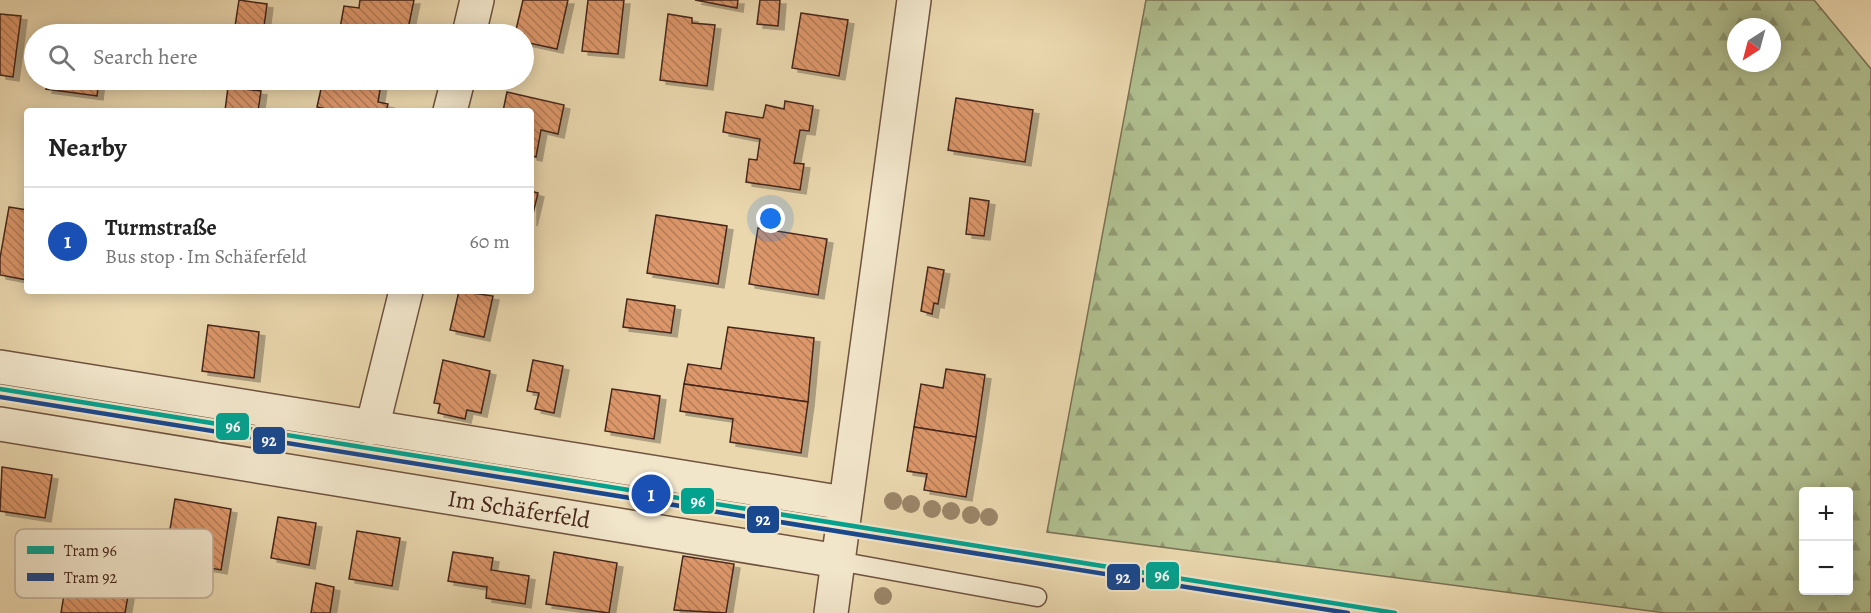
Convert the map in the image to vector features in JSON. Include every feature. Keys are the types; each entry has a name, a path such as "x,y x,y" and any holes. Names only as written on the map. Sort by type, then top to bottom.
{"street":[{"path":"471,24 477,0"},
{"path":"831,613 844,503 914,0"},
{"path":"451,108 455,90"},
{"path":"372,428 405,294"},
{"path":"0,367 844,503"},
{"name":"Im Schäferfeld","path":"0,423 838,561"}],"lane":[{"name":"Im Schäferfeld","path":"838,561 1037,597"}],"green space":[{"path":"1146,0 1814,0 1871,69 1871,613 1666,613 1047,532"}],"building":[{"path":"239,0 267,4 264,24 235,24"},
{"path":"360,0 414,0 409,24 341,24 344,6 359,8"},
{"path":"523,0 568,0 557,49 534,44 534,24 517,24"},
{"path":"588,0 624,0 618,54 582,51"},
{"path":"695,0 738,0 737,8"},
{"path":"760,0 780,0 778,26 757,24"},
{"path":"801,13 848,20 839,76 792,68"},
{"path":"0,14 21,16 13,77 0,75"},
{"path":"668,14 692,18 692,23 715,25 707,86 660,80"},
{"path":"53,90 98,90 97,96"},
{"path":"228,90 261,91 258,108 225,108"},
{"path":"321,90 380,90 378,102 388,104 387,108 317,107"},
{"path":"507,92 564,105 558,134 541,130 536,157 534,157 534,108 504,108"},
{"path":"956,98 1033,110 1025,162 948,150"},
{"path":"785,101 813,106 809,131 800,130 794,163 804,164 800,190 746,182 749,159 757,160 760,139 723,132 726,112 763,118 766,105 784,109"},
{"path":"534,192 538,193 534,210"},
{"path":"970,198 989,201 984,236 966,234"},
{"path":"9,207 24,210 24,279 0,275 0,258"},
{"path":"656,215 727,226 718,284 647,273"},
{"path":"758,228 827,239 818,295 749,284"},
{"path":"928,267 944,270 938,304 934,303 932,314 921,311"},
{"path":"458,294 493,296 484,337 450,330"},
{"path":"627,299 675,306 671,333 623,327"},
{"path":"208,325 259,332 254,378 202,371"},
{"path":"728,327 814,338 808,402 684,384 688,364 721,369"},
{"path":"443,360 490,371 481,413 467,410 465,419 438,413 440,404 434,403"},
{"path":"533,360 563,366 554,413 535,409 539,393 527,391"},
{"path":"946,369 985,375 976,437 914,427 921,384 943,388"},
{"path":"684,384 808,402 801,453 730,442 733,419 680,411"},
{"path":"612,389 660,396 654,439 605,431"},
{"path":"914,427 976,437 966,497 924,490 927,474 907,471"},
{"path":"2,467 52,475 45,518 0,511"},
{"path":"175,499 231,509 221,570 213,569 213,529 170,529"},
{"path":"278,517 316,523 309,565 271,558"},
{"path":"357,531 400,538 392,586 349,579"},
{"path":"453,552 493,558 491,570 529,576 525,604 486,598 487,587 448,581"},
{"path":"554,552 617,563 609,613 546,604"},
{"path":"683,556 734,564 726,613 674,610"},
{"path":"316,583 334,587 330,613 311,613"},
{"path":"63,598 128,598 125,613 61,613"}],"tram line":[{"name":"96","path":"0,389 1395,613"},
{"name":"92","path":"0,397 1348,613"}],"place":[{"name":"Turmstraße","path":"651,494"}]}
